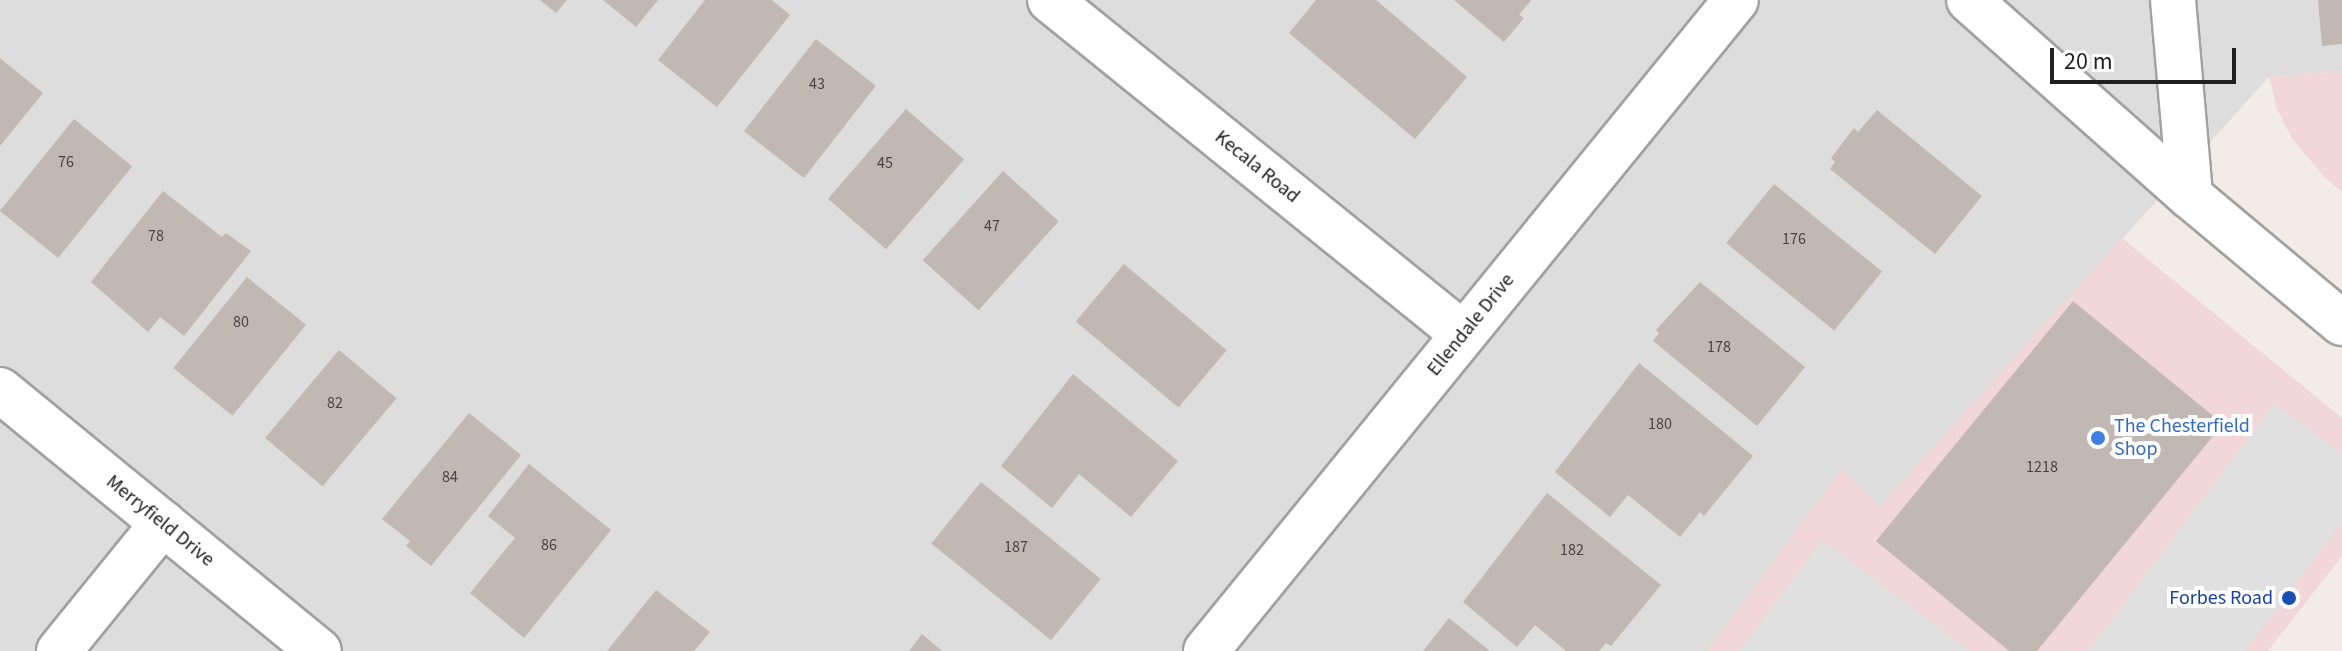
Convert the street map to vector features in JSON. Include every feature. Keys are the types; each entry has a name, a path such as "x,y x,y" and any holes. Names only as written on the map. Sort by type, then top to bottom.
{"street":[{"name":"Kecala Road","path":"1050,0 1463,334"},
{"name":"Ellendale Drive","path":"1206,651 1736,0"},
{"path":"1969,0 2190,196 2342,323"},
{"path":"2173,0 2190,196"},
{"name":"Merryfield Drive","path":"0,390 319,651"},
{"path":"59,651 163,523"}],"shaded area":[{"path":"0,0 2342,0 2342,71 2269,77 1880,506 1842,470 1707,651 0,651"},
{"path":"2342,71 2342,192 2325,178 2291,137 2277,109 2269,77"},
{"path":"2122,238 2342,418 2342,556 2268,651 1707,651 1842,469 1880,506"},
{"path":"2274,403 2342,454 2342,522 2245,651 2088,651"},
{"path":"1822,540 1970,651 1739,651"}],"building":[{"path":"540,0 567,0 556,13"},
{"path":"603,0 658,0 636,27"},
{"path":"705,0 772,0 790,15 717,107 658,60"},
{"path":"1316,0 1376,0 1467,77 1415,139 1289,33"},
{"path":"1454,0 1531,0 1519,15 1524,18 1504,42"},
{"path":"2318,0 2342,0 2342,44 2322,46"},
{"path":"816,39 876,86 804,178 744,131"},
{"path":"0,58 43,93 0,146"},
{"path":"906,109 964,160 886,249 828,199"},
{"path":"1877,110 1982,196 1935,254 1830,169 1835,162 1831,158 1854,128 1858,132"},
{"path":"74,119 132,166 58,258 0,210"},
{"path":"1003,171 1059,221 978,310 923,260"},
{"path":"1774,184 1882,271 1834,331 1726,243"},
{"path":"163,191 222,237 226,233 251,251 184,336 160,317 148,332 91,282"},
{"path":"1124,264 1227,350 1178,408 1076,321"},
{"path":"247,277 306,325 232,416 173,368"},
{"path":"1700,282 1805,367 1757,426 1653,341 1659,333 1656,330"},
{"path":"2073,301 2223,424 2037,651 2009,651 1876,541"},
{"path":"339,350 396,398 323,486 265,438"},
{"path":"1639,363 1753,456 1704,516 1700,512 1680,537 1628,495 1610,517 1555,472"},
{"path":"1073,374 1178,461 1131,517 1079,474 1052,508 1001,466"},
{"path":"469,413 521,455 431,566 406,546 410,541 382,519"},
{"path":"529,464 611,530 524,638 470,593 515,538 488,516"},
{"path":"981,482 1101,579 1051,640 931,543"},
{"path":"1547,493 1661,585 1611,646 1606,643 1599,651 1566,651 1535,625 1517,647 1463,602"},
{"path":"656,590 710,632 694,651 607,651"},
{"path":"1449,618 1490,651 1423,651"},
{"path":"922,634 942,651 909,651"}],"place":[{"name":"The Chesterfield Shop","path":"2098,438"},
{"name":"Forbes Road","path":"2289,598"}]}
